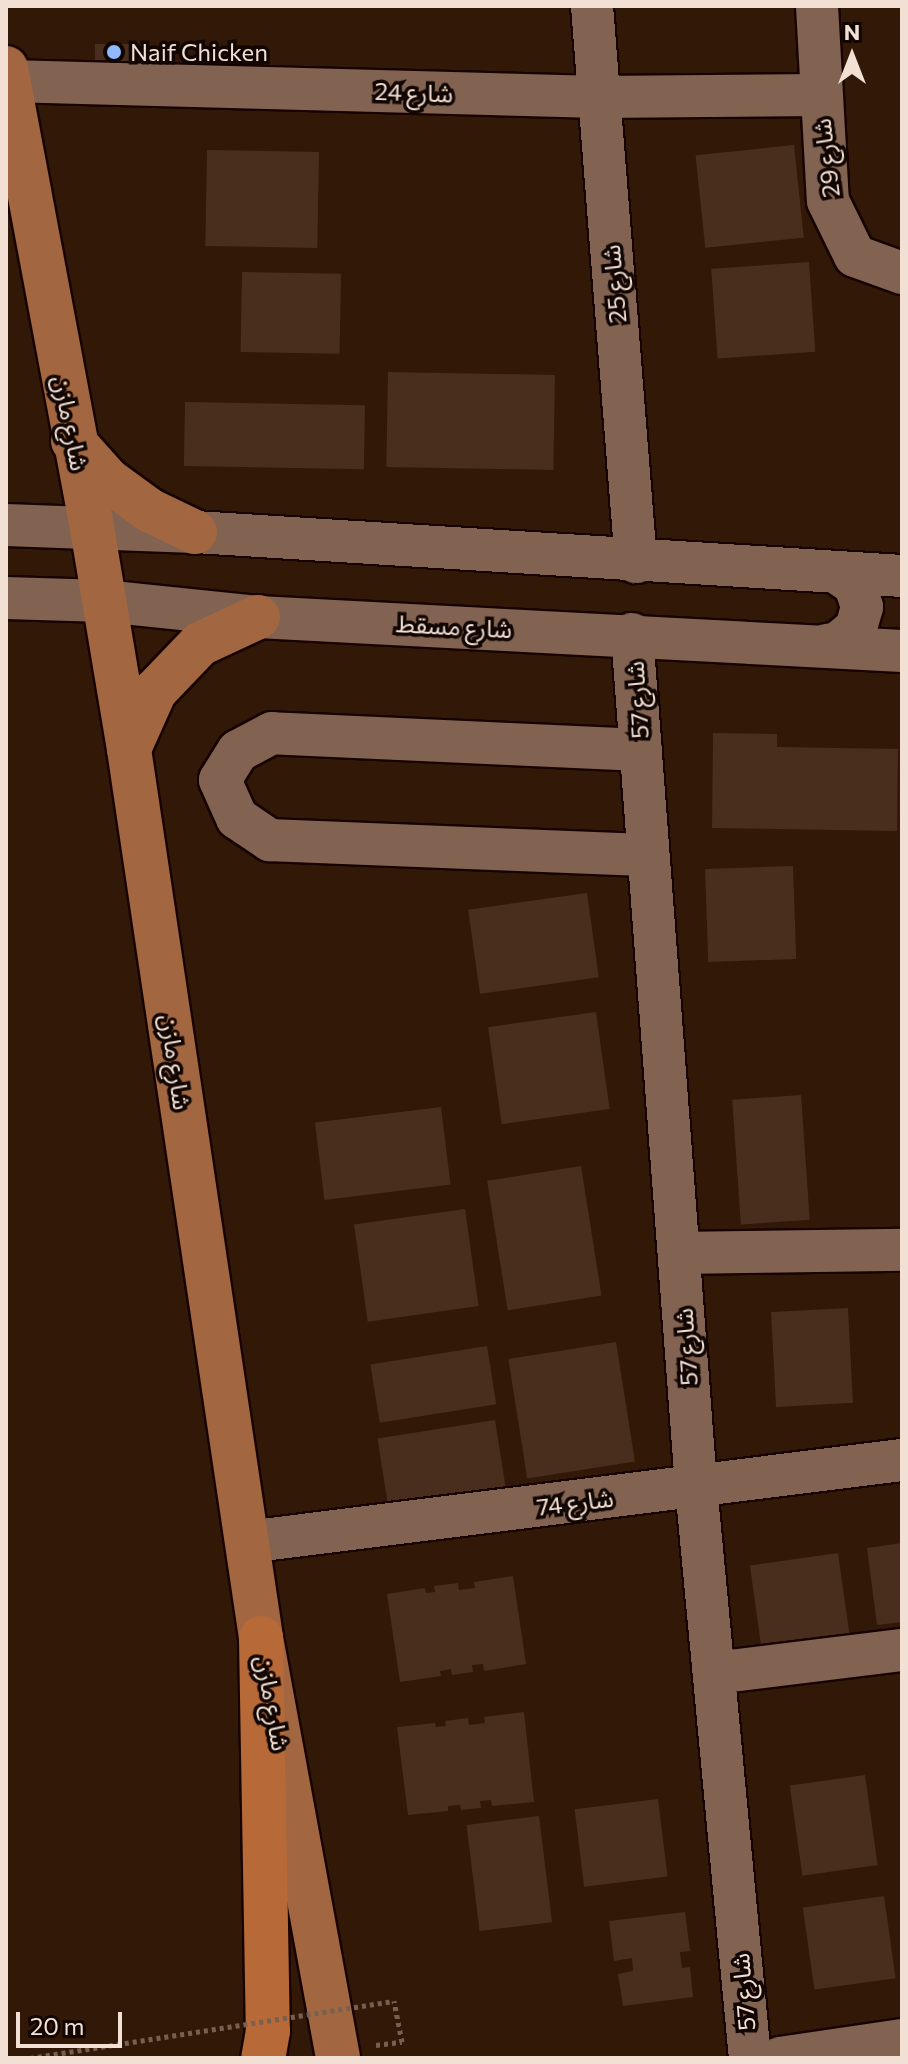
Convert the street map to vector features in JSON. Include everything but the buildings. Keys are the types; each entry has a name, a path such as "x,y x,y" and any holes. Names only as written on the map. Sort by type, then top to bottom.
{"highway":[{"path":"261,1638 268,2031 263,2058"}],"main road":[{"name":"شارع مازن","path":"7,75 73,441 92,528 129,749 261,1638 338,2058"},
{"path":"73,441 108,480 149,510 195,532"},
{"path":"129,749 155,691 200,644 258,617"}],"street":[{"name":"شارع 25","path":"592,6 636,562"},
{"name":"شارع 29","path":"817,6 828,201 855,256 902,273"},
{"name":"شارع 24","path":"7,75 599,97 820,95"},
{"path":"6,525 195,532 636,562 902,576"},
{"path":"827,645 838,643 856,628 862,607 855,585 837,573"},
{"name":"شارع مسقط","path":"6,598 104,601 258,617 632,634 902,651"},
{"name":"شارع 57","path":"632,634 696,1486 750,2058"},
{"path":"641,750 272,733 238,751 220,780 237,818 270,840 648,855"},
{"path":"679,1253 902,1250"},
{"name":"شارع 74","path":"247,1542 902,1460"},
{"path":"714,1673 902,1650"},
{"path":"780,2058 902,2040"}],"path":[{"path":"30,2058 394,2001 402,2042"}],"place":[{"name":"Naif Chicken","path":"114,52"}]}
